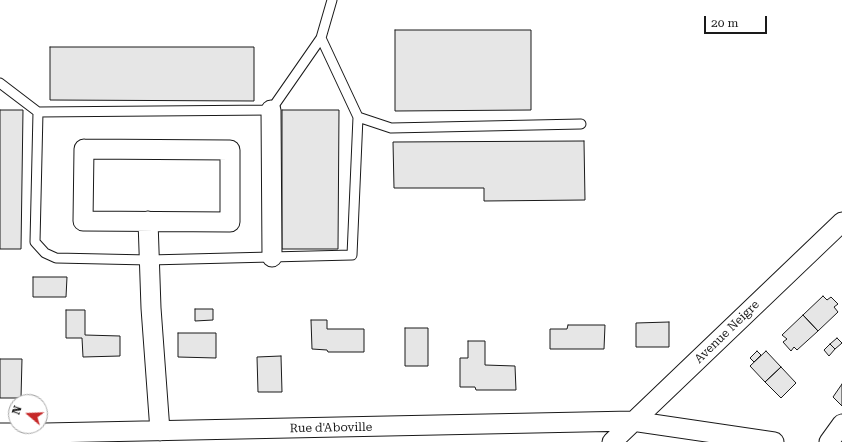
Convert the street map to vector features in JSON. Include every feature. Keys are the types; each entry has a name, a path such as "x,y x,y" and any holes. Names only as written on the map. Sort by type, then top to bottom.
{"street":[{"path":"271,110 272,257"},
{"path":"84,149 230,150 230,222 148,221 83,221 84,149"},
{"path":"148,221 149,260 160,431"},
{"name":"Avenue Neigre","path":"612,442 632,421 676,382 842,222"},
{"name":"Rue d'Aboville","path":"0,434 39,438 160,431 632,421 774,442"},
{"path":"829,442 842,424"}],"lane":[{"path":"0,83 38,112 271,110 322,38 332,0"},
{"path":"38,112 35,242 45,253 56,258 149,260 352,255 358,117 322,38"},
{"path":"358,117 391,128 580,124"}],"building":[{"path":"395,30 531,30 531,110 395,111"},
{"path":"50,47 254,47 254,101 50,100"},
{"path":"0,110 23,110 21,249 0,249"},
{"path":"282,110 339,110 338,249 282,249"},
{"path":"584,141 585,200 484,201 484,188 394,188 393,142"},
{"path":"33,277 67,277 66,297 33,297"},
{"path":"823,296 827,300 831,297 838,304 834,307 838,312 818,331 803,315"},
{"path":"195,309 213,309 213,320 195,321"},
{"path":"66,310 85,310 85,335 120,336 120,356 83,357 82,338 66,338"},
{"path":"803,315 818,331 797,350 794,347 791,351 783,342 787,339 782,335"},
{"path":"311,320 327,320 327,329 364,329 364,352 328,352 327,350 312,349"},
{"path":"669,322 669,347 636,347 636,323"},
{"path":"568,325 605,325 604,349 550,349 550,329 567,329"},
{"path":"405,328 428,328 428,366 405,366"},
{"path":"178,333 216,333 216,358 178,357"},
{"path":"837,338 842,343 835,349 830,344"},
{"path":"468,341 485,341 485,365 515,366 516,390 476,390 475,387 460,387 460,358 468,358"},
{"path":"830,344 835,349 829,356 824,350"},
{"path":"757,351 761,355 754,362 750,358"},
{"path":"766,351 781,367 765,382 750,366"},
{"path":"281,356 282,392 258,392 257,357"},
{"path":"0,359 22,359 21,394 8,394 8,398 0,398"},
{"path":"781,367 796,383 781,398 765,382"},
{"path":"842,384 842,406 833,397"}]}
